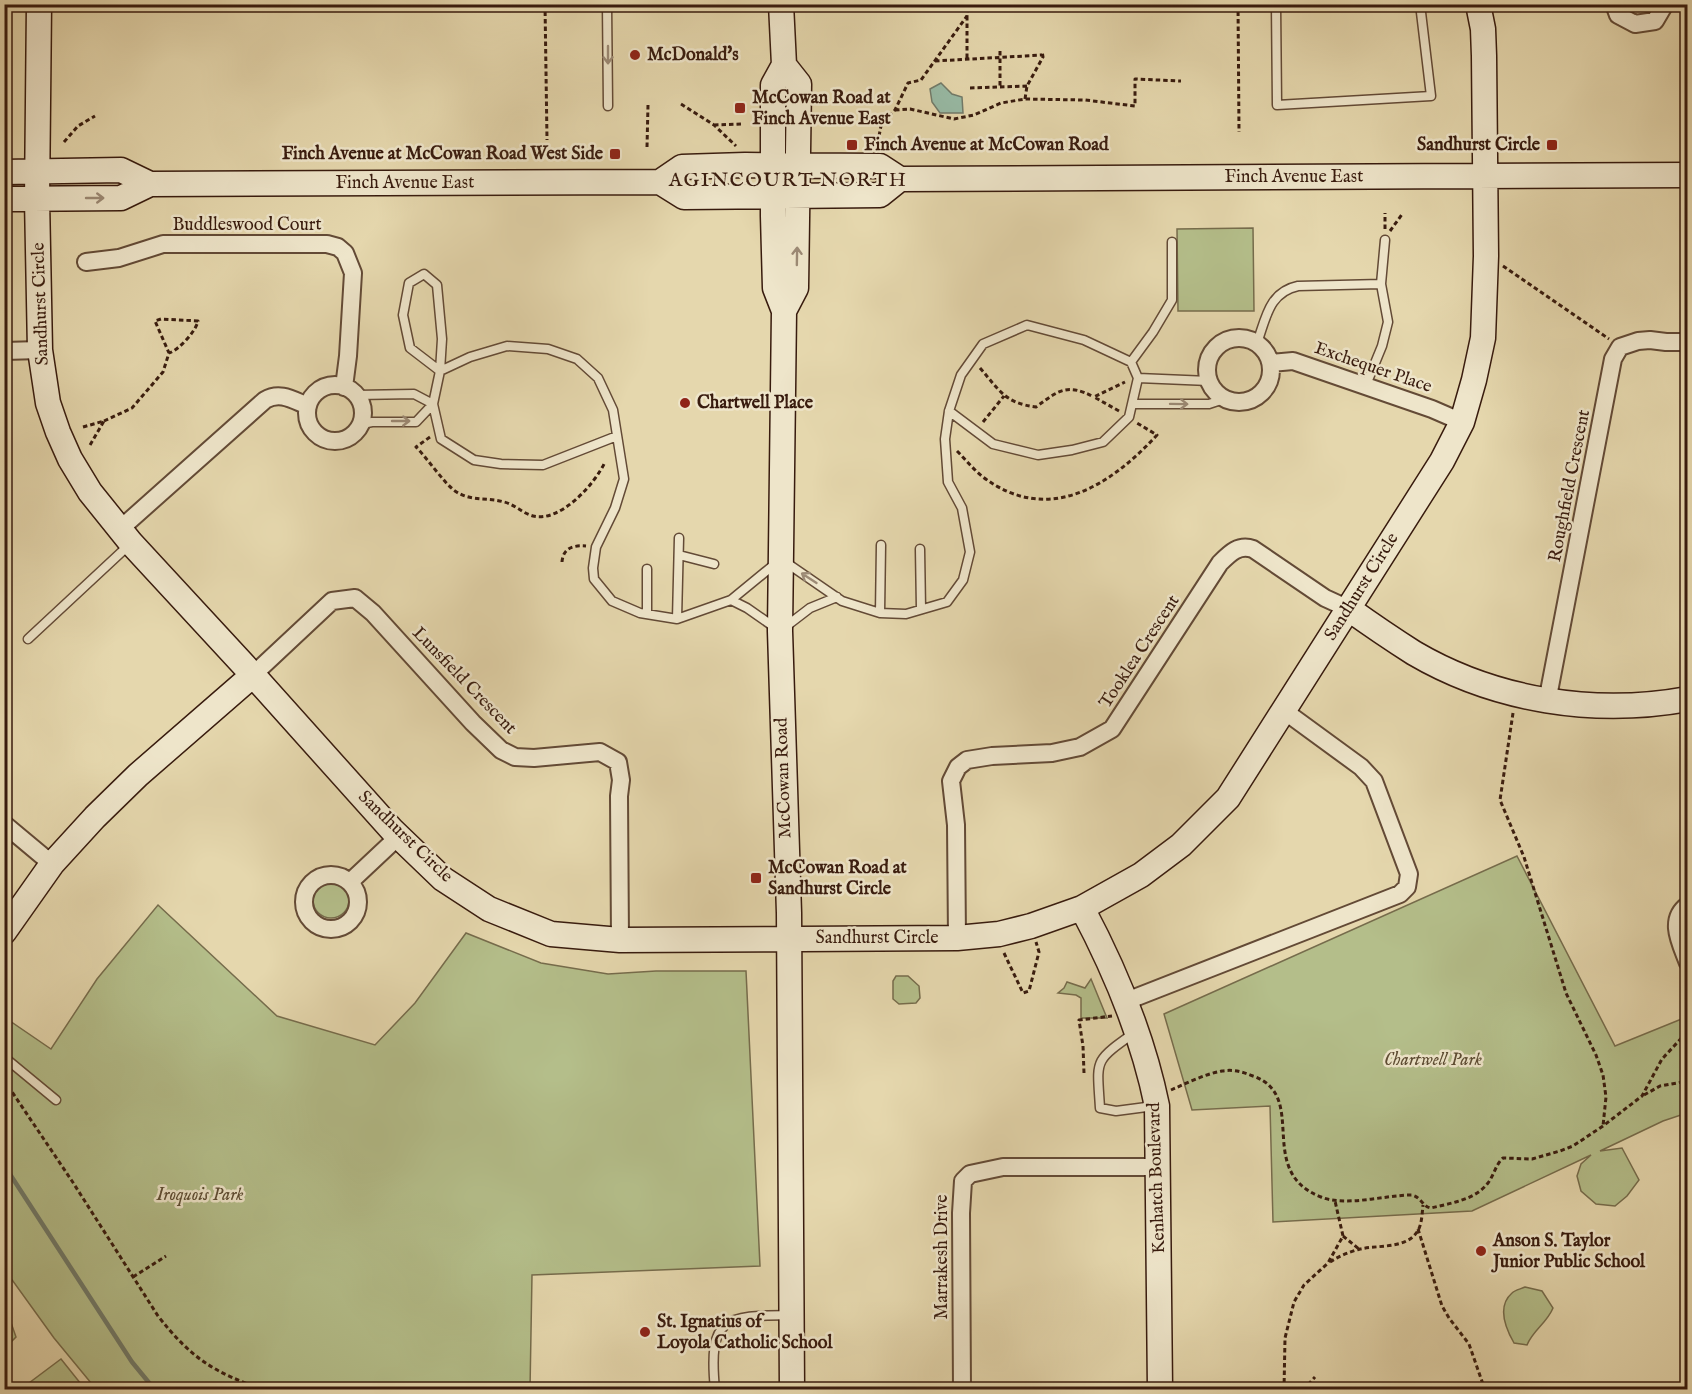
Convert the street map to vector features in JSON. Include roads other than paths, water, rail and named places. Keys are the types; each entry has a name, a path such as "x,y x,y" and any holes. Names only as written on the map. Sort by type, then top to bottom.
{"street":[{"name":"Sandhurst Circle","path":"39,4 37,198 39,350 48,403 58,432 70,459 90,492 125,536 399,837 443,879 489,909 551,934 620,940 957,938 999,934 1031,926 1082,908 1141,875 1181,845 1228,798 1442,461 1462,422 1483,338 1486,175 1484,47 1478,4"},
{"name":"McCowan Road","path":"781,4 784,65 772,85 776,288 784,311 780,631 789,938 792,1389"},
{"path":"1614,4 1618,15 1635,24 1655,21 1665,4"},
{"name":"McCowan Road","path":"784,65 799,84 796,288 784,311"},
{"name":"Finch Avenue East","path":"4,199 121,198 150,184 660,182 682,167 798,165 880,166 900,179 1688,175"},
{"name":"Finch Avenue East","path":"4,172 121,170 150,184"},
{"path":"660,182 684,197 880,195 900,179"},
{"name":"Buddleswood Court","path":"86,262 119,258 163,244 327,244 338,247 345,253 353,273 348,356 350,391"},
{"path":"1242,338 1257,343 1267,354 1270,363 1269,384 1255,399 1245,402 1224,399 1209,381 1207,371 1209,360 1222,343 1232,339 1242,338"},
{"name":"Roughfield Crescent","path":"1547,702 1613,359 1620,347 1638,341 1688,342"},
{"path":"4,351 39,350"},
{"name":"Exchequer Place","path":"1270,363 1293,361 1462,422"},
{"path":"335,385 350,391 363,409 362,424 357,432 340,441 322,438 310,424 307,415 308,406 318,391 335,385"},
{"path":"125,536 265,400 280,395 308,406"},
{"name":"Tooklea Crescent","path":"957,938 956,825 951,781 958,766 967,760 992,756 1052,753 1074,749 1112,729 1220,563 1234,550 1246,547 1253,549 1325,598 1349,609"},
{"name":"Lunsfield Crescent","path":"253,675 332,601 355,598 373,613 472,723 501,750 515,757 534,758 600,752 618,762 621,780 619,796 620,940"},
{"path":"1349,609 1414,652 1452,672 1516,694 1547,702 1579,705 1656,705 1688,699"},
{"path":"4,932 52,864 95,817 138,775 253,675"},
{"path":"1129,1014 1400,894 1407,887 1408,874 1374,781 1361,767 1283,710"},
{"path":"4,824 52,864"},
{"path":"350,882 399,837"},
{"path":"1688,905 1678,916 1676,929 1688,963"},
{"name":"Kenhatch Boulevard","path":"1082,908 1129,1014 1156,1101 1159,1167 1160,1389"},
{"name":"Marrakesh Drive","path":"962,1389 961,1213 963,1181 970,1174 1002,1167 1159,1167"}],"lane":[{"path":"607,4 608,106"},
{"path":"1276,4 1277,105 1431,96 1420,4"},
{"path":"1366,386 1382,346 1388,322 1381,284 1385,240"},
{"path":"1131,362 1153,332 1172,300 1172,242"},
{"path":"440,371 410,348 403,315 409,282 424,274 437,285 442,339 440,371 433,404 441,439 474,460 501,464 543,465 617,436"},
{"path":"1257,343 1274,299 1286,289 1299,286 1381,284"},
{"path":"440,371 470,357 507,346 548,349 577,359 598,378 613,410 624,479 615,508 596,547 594,579 612,601 647,614 677,619 731,600 781,559 842,601 880,613 906,614 947,602 963,580 970,552 962,508 948,482 945,439 949,411 961,375 983,344 1027,326 1084,340 1131,362 1138,378 1129,417 1103,442 1072,450 1038,455 993,444 949,411"},
{"path":"1138,378 1209,381"},
{"path":"350,391 414,394 433,404"},
{"path":"1133,404 1209,404 1224,399"},
{"path":"362,424 416,422 433,404"},
{"path":"28,639 125,536"},
{"path":"677,619 679,538"},
{"path":"880,613 881,544"},
{"path":"920,549 921,609"},
{"path":"679,555 714,564"},
{"path":"647,569 647,614"},
{"path":"731,600 780,631 810,608 837,597"},
{"path":"1129,1014 1097,1068 1100,1108 1116,1111 1156,1101"},
{"path":"4,1057 56,1100"},
{"path":"715,1389 714,1343 721,1328 737,1317 791,1315"}],"waterway":[{"path":"4,1165 132,1362 155,1390"}],"place":[{"name":"McDonald's","path":"635,55"},
{"name":"McCowan Road at Finch Avenue East","path":"740,108"},
{"name":"Finch Avenue at McCowan Road","path":"852,145"},
{"name":"Sandhurst Circle","path":"1552,145"},
{"name":"Finch Avenue at McCowan Road West Side","path":"615,154"},
{"name":"Chartwell Place","path":"685,403"},
{"name":"McCowan Road at Sandhurst Circle","path":"756,878"},
{"name":"Anson S. Taylor Junior Public School","path":"1481,1251"},
{"name":"St. Ignatius of Loyola Catholic School","path":"645,1332"}],"district":[{"name":"AGINCOURT NORTH","path":"788,180"}],"park label":[{"name":"Chartwell Park","path":"1433,1060"},
{"name":"Iroquois Park","path":"200,1195"}]}
